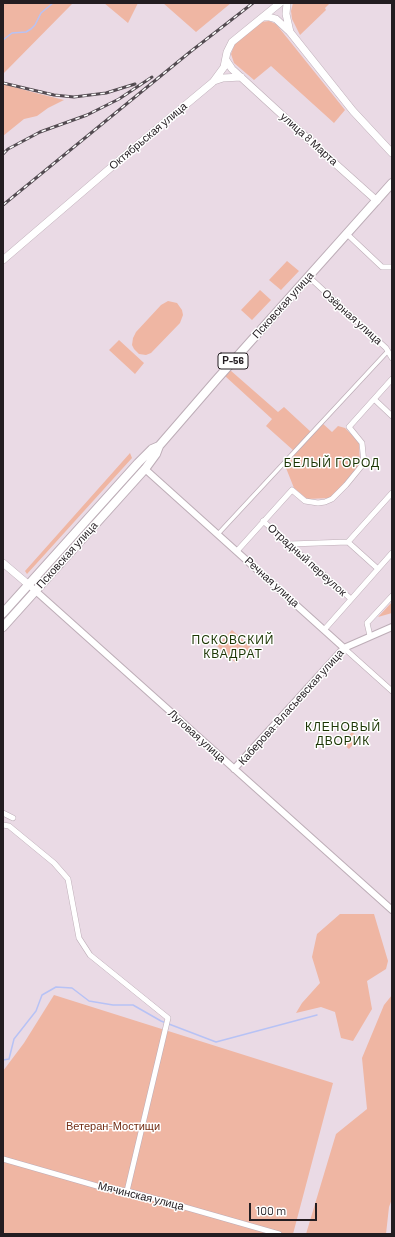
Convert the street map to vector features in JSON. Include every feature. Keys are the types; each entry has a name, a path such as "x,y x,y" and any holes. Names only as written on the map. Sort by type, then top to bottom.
{"main road":[{"name":"Октябрьская улица","path":"3,260 213,82 224,67 227,52 232,42 280,3"},
{"path":"287,3 286,14 290,32"},
{"path":"263,17 276,19 290,32 352,111 392,154"},
{"name":"улица 8 Марта","path":"226,60 232,69 377,201"},
{"path":"213,82 223,78 241,77"},
{"name":"Псковская улица","path":"3,626 32,588 109,496 146,455 159,446 392,184"},
{"name":"Псковская улица","path":"3,613 32,588 115,502 148,472 159,446"},
{"path":"109,496 109,501 111,503 115,502"},
{"name":"Луговая улица","path":"3,563 32,588"}],"street":[{"path":"347,234 382,267 392,267"},
{"name":"Озёрная улица","path":"309,277 386,348 392,358"},
{"path":"218,534 392,346"},
{"path":"237,551 292,490 305,501 318,503 332,499 346,484 364,463 362,444 349,427 392,379"},
{"path":"374,399 392,416"},
{"name":"Речная улица","path":"148,472 392,691"},
{"path":"348,542 392,493"},
{"name":"Отрадный переулок","path":"264,521 351,599"},
{"path":"290,544 348,542 378,569"},
{"path":"324,630 392,553"},
{"name":"Луговая улица","path":"32,588 392,910"},
{"path":"370,636 367,624 392,596"},
{"name":"Каберова-Власьевская улица","path":"234,769 344,648 392,627"},
{"path":"3,813 13,818"},
{"path":"3,825 9,826 54,863 68,879 79,938 90,955 168,1018 127,1191"},
{"name":"Мячинская улица","path":"3,1159 97,1186 127,1191 279,1234"}],"green space":[{"path":"3,3 73,3 3,74"},
{"path":"104,3 138,3 128,23"},
{"path":"163,3 231,3 196,32"},
{"path":"293,3 330,3 325,8 326,10 300,35 292,19 291,11"},
{"path":"269,21 276,24 345,110 334,123 271,66 254,80 234,63 231,54 235,43 261,22"},
{"path":"3,84 64,100 48,108 37,116 24,119 3,136"},
{"path":"287,261 299,271 281,290 269,280"},
{"path":"260,290 271,300 252,320 241,310"},
{"path":"168,301 177,303 182,310 183,315 180,323 151,353 146,355 139,354 132,345 136,332 161,305"},
{"path":"119,340 144,363 135,374 109,350"},
{"path":"230,370 278,412 284,407 311,432 321,422 332,432 338,426 345,428 359,442 360,465 331,498 307,499 294,488 284,463 294,451 266,426 272,419 225,376"},
{"path":"130,453 132,458 27,574 25,571"},
{"path":"392,602 392,613 378,617"},
{"path":"232,630 251,647 236,663 217,646"},
{"path":"352,732 359,738 349,749 342,743"},
{"path":"340,914 374,914 388,961 386,969 367,981 372,1009 353,1041 341,1038 335,1012 321,1007 296,1013 302,1003 320,983 312,957 317,934"},
{"name":"Ветеран-Мостищи","path":"54,995 333,1083 293,1234 3,1234 3,1071 24,1043"},
{"path":"392,995 392,1199 389,1207 386,1234 306,1234 336,1134 367,1109 362,1058 384,1005"}],"waterway":[{"path":"3,40 12,33 26,32 31,29 35,25 41,13 53,3"},
{"path":"3,1060 9,1059 14,1039 36,1011 42,995 56,987 72,988 89,1001 113,1005 133,1005 161,1021 216,1042 317,1015"}],"railway":[{"path":"3,205 190,52 253,3"},
{"path":"3,154 8,149 40,132 87,115 119,99 152,77"},
{"path":"3,83 54,95 74,97 106,93 135,84"}],"district":[{"name":"БЕЛЫЙ ГОРОД","path":"332,463"},
{"name":"ПСКОВСКИЙ КВАДРАТ","path":"233,647"},
{"name":"КЛЕНОВЫЙ ДВОРИК","path":"343,734"}]}
